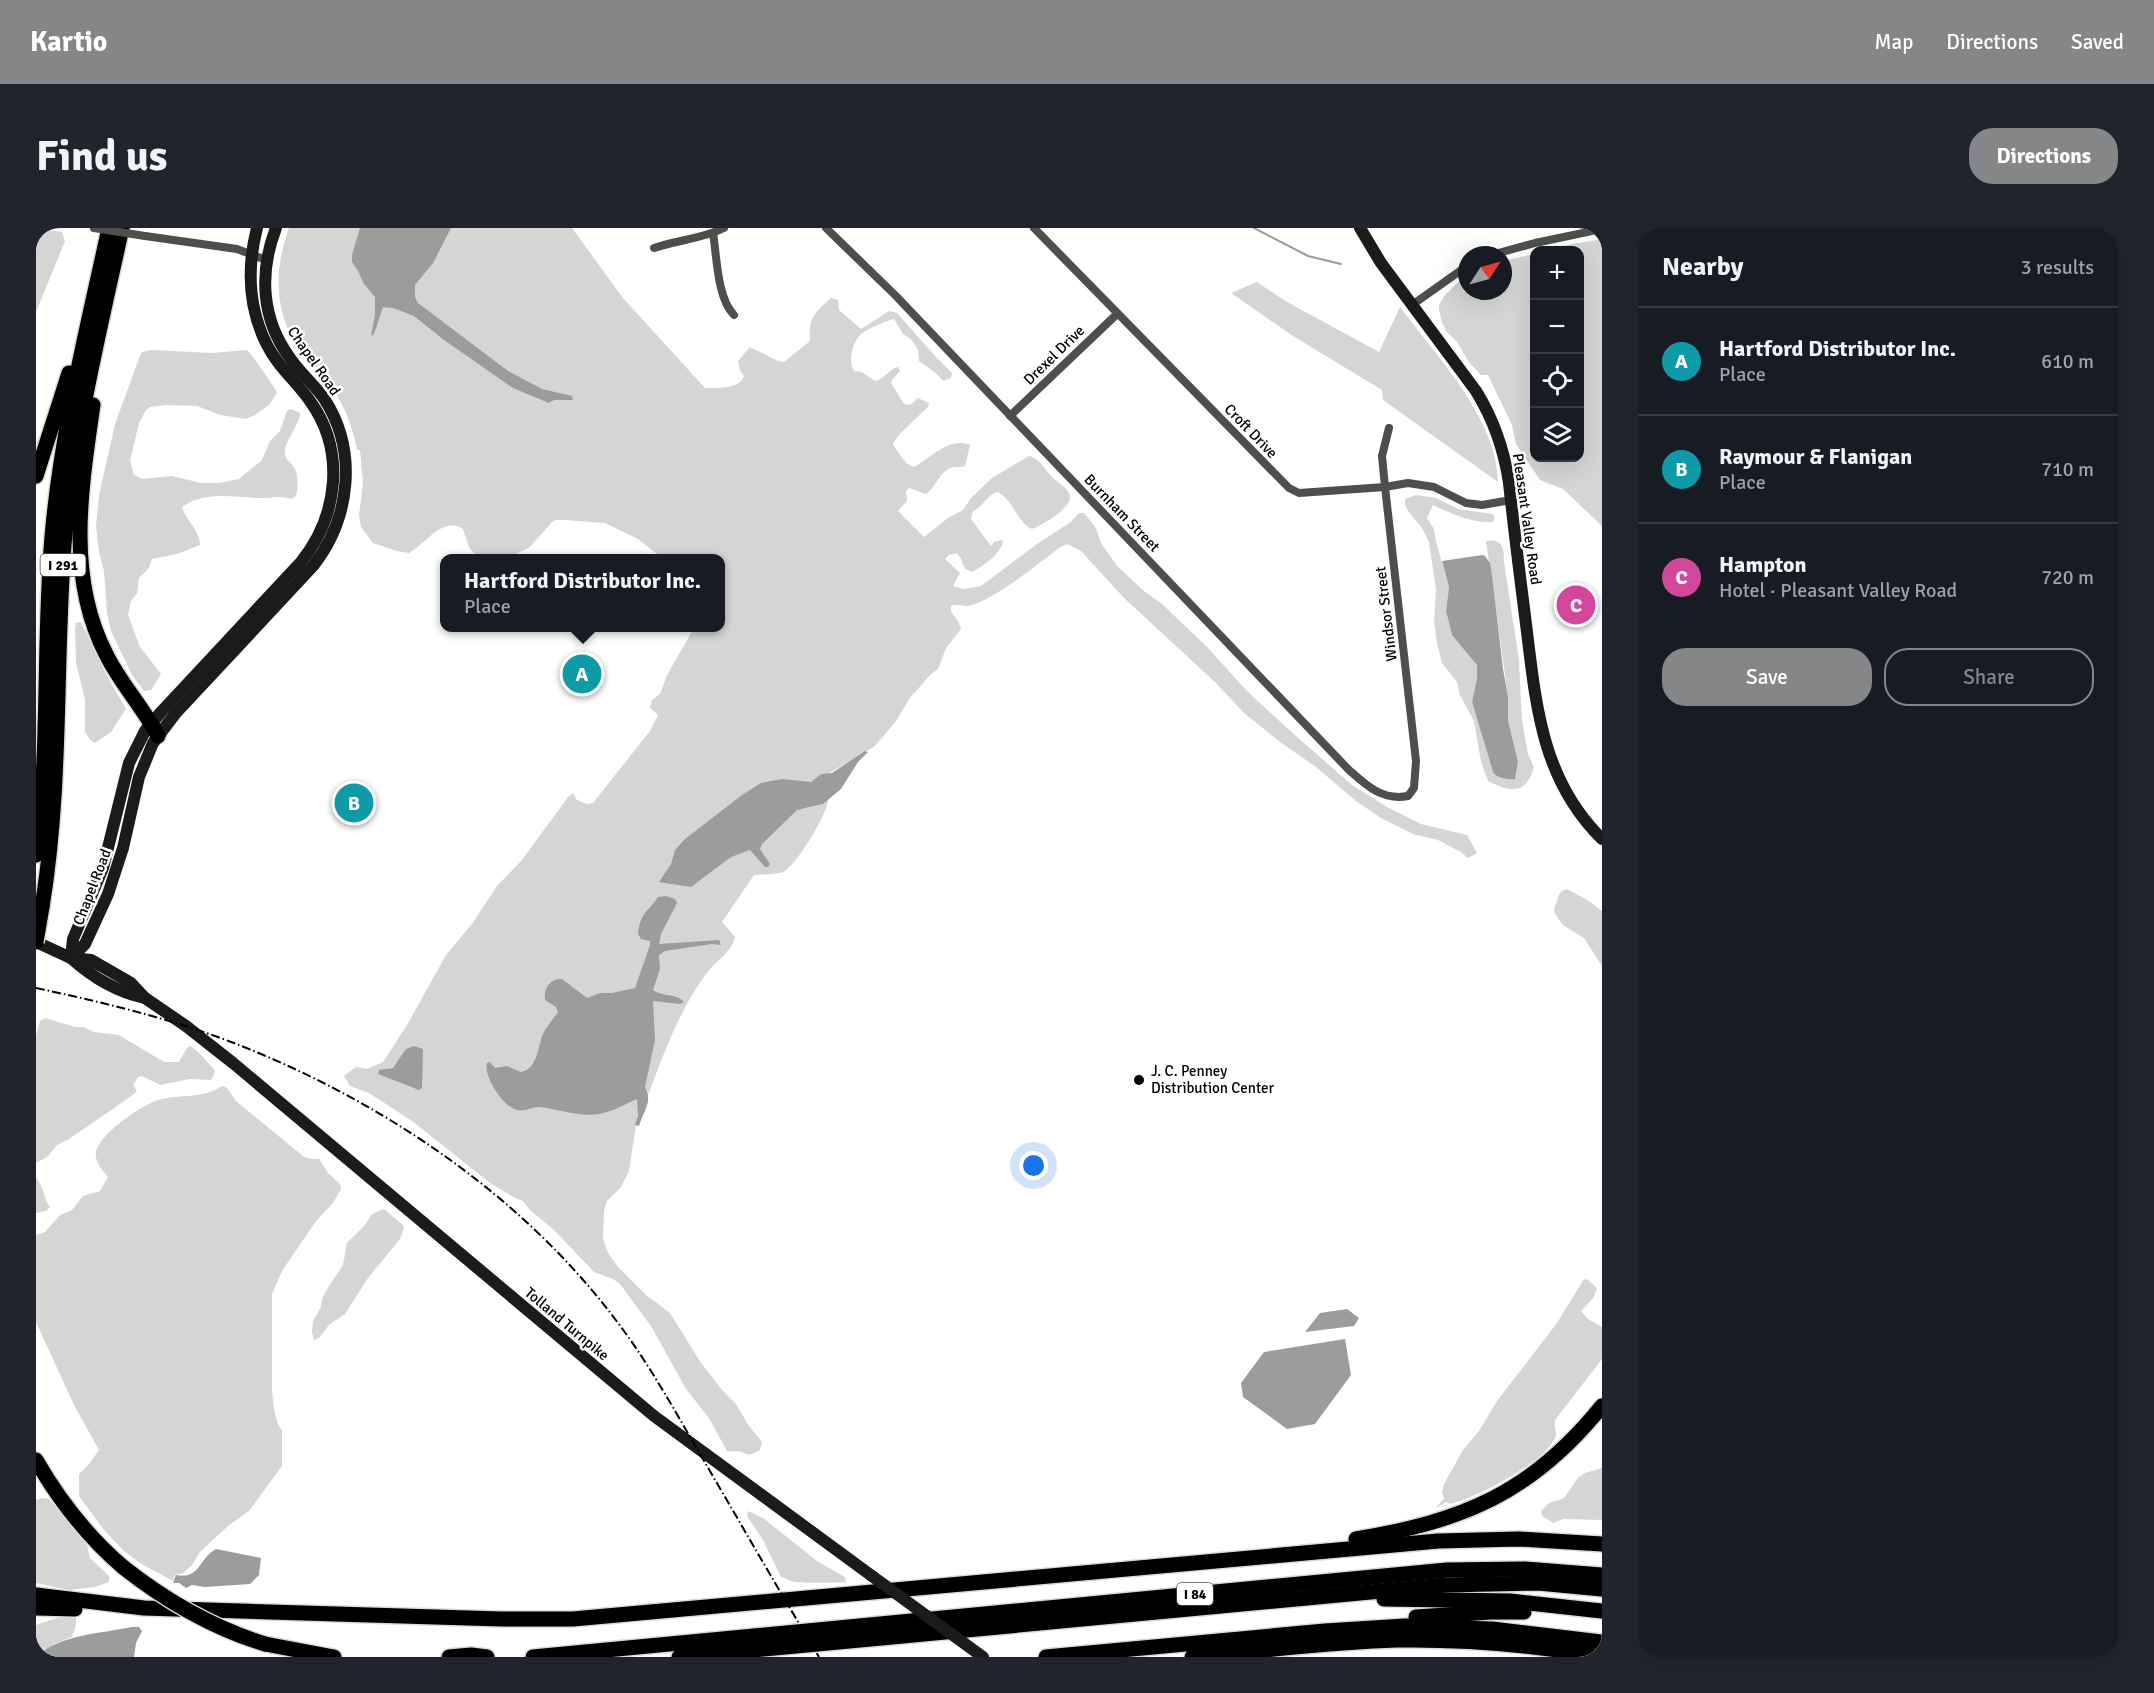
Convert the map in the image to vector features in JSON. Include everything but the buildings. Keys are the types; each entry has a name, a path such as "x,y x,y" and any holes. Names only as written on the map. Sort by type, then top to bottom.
{"highway":[{"name":"I 291","path":"36,942 50,851 55,789 61,597 66,526 109,228"},
{"name":"I 291","path":"36,855 43,788 49,579 65,433 122,228"},
{"path":"36,476 72,364 93,329"},
{"path":"93,329 98,373 80,515 82,577 97,637 117,674 155,729"},
{"path":"1245,1558 1408,1529 1450,1518 1478,1507 1518,1485 1550,1462 1602,1406"},
{"path":"36,1460 80,1523 97,1543 123,1567 159,1594 220,1628 265,1644 334,1657"},
{"path":"36,1595 144,1608 511,1620 573,1619 1469,1539 1533,1539 1602,1544"},
{"name":"I 84","path":"534,1657 1447,1570 1525,1569 1602,1575"},
{"path":"678,1657 1462,1584 1538,1583 1602,1589"},
{"path":"1274,1600 1297,1603 1391,1599 1472,1599 1539,1603 1602,1611"},
{"path":"36,1608 123,1610 144,1608"},
{"path":"1325,1631 1352,1624 1498,1611 1602,1620"},
{"path":"1046,1657 1387,1627 1445,1626 1526,1632 1602,1642"},
{"path":"1192,1657 1329,1644 1416,1640 1505,1644 1602,1657"},
{"path":"449,1657 471,1655 487,1657"}],"main road":[{"name":"Chapel Road","path":"257,228 252,254 251,293 262,334 277,362 314,407 324,428 332,456 333,484 328,512 305,566"},
{"name":"Chapel Road","path":"72,958 73,939 99,880 129,763 142,736 155,729 305,566 326,548 340,515 346,488 345,456 341,436 329,408 290,358 273,327 265,285 266,260 276,228"},
{"name":"Pleasant Valley Road","path":"1360,228 1381,263 1467,378 1488,411 1504,456 1532,671 1543,736 1551,762 1565,790 1587,823 1602,839"},
{"name":"Chapel Road","path":"72,958 85,944 112,885 139,777 155,729"},
{"path":"99,880 112,885"},
{"name":"Tolland Turnpike","path":"36,942 72,958 85,970 126,993 145,998 218,1051 654,1416 982,1657"}],"street":[{"path":"94,228 237,249 266,260"},
{"path":"654,248 685,238 713,234 724,228"},
{"name":"Burnham Street","path":"826,228 1011,416 1348,769 1372,790 1398,798 1408,796"},
{"name":"Croft Drive","path":"1034,228 1289,488 1299,493 1385,487 1408,483 1422,484 1466,502 1482,505 1511,500"},
{"path":"1512,249 1602,229"},
{"path":"713,234 723,298 734,315"},
{"path":"1412,304 1458,272"},
{"name":"Drexel Drive","path":"1011,416 1117,314"},
{"name":"Windsor Street","path":"1389,428 1382,456 1416,761 1414,788 1408,796"}],"shaded area":[{"path":"289,228 572,228 623,298 705,388 733,386 742,380 744,376 740,371 738,361 750,347 784,362 810,341 813,317 831,298 838,300 839,310 861,329 889,311 897,313 952,373 951,378 943,381 919,361 918,350 912,340 903,334 894,319 860,335 852,353 851,362 854,371 862,372 875,381 898,367 900,371 891,383 904,404 910,405 918,398 929,403 928,407 894,441 893,445 906,463 914,467 941,449 955,443 970,445 965,466 946,470 926,494 909,488 906,491 907,501 898,511 924,537 948,518 963,510 971,498 992,478 1029,456 1038,461 1052,478 1067,490 1070,496 1070,500 1062,510 1032,529 1022,521 1003,496 998,492 991,495 973,511 971,519 991,546 994,542 1001,540 1003,541 1002,546 991,559 972,572 965,569 957,553 949,555 945,559 960,573 953,586 964,589 981,586 1071,522 1079,513 1084,513 1096,528 1101,543 1117,566 1161,603 1207,647 1246,690 1352,785 1387,807 1421,824 1467,835 1477,853 1468,858 1438,840 1413,834 1381,818 1356,801 1316,767 1244,713 1216,683 1124,598 1081,551 1067,544 991,596 969,606 951,606 951,612 961,629 946,648 938,669 910,698 896,721 875,746 828,774 800,809 828,800 817,828 789,868 773,874 754,875 722,922 735,937 733,942 700,983 675,1029 649,1093 646,1090 638,1112 629,1171 621,1187 607,1201 604,1211 603,1239 608,1253 619,1268 646,1295 670,1313 701,1363 736,1404 762,1442 760,1450 751,1454 727,1451 709,1418 686,1389 651,1326 620,1284 594,1272 523,1201 490,1183 412,1121 369,1093 350,1086 344,1076 356,1067 367,1069 383,1062 407,1025 446,955 472,924 497,886 522,860 568,797 573,793 577,800 587,804 593,803 650,731 658,715 650,708 652,700 660,694 667,675 692,632 725,632 725,554 657,554 638,539 605,523 565,520 552,522 530,547 516,554 475,554 469,547 463,529 455,526 448,526 434,533 409,553 373,543 361,527 359,515 363,483 360,450 357,450 348,419 333,390 305,356 285,322 279,291 284,244"},
{"path":"360,228 451,228 433,263 415,285 415,297 418,303 508,371 542,389 572,396 573,400 554,400 549,403 513,388 414,316 393,308 383,307 374,334 371,336 375,315 375,297 364,284 352,262"},
{"path":"43,229 62,232 65,241 36,312 36,232"},
{"path":"1602,239 1602,526 1563,489 1540,480 1516,444 1512,425 1488,375 1481,375 1469,362 1457,342 1447,332 1439,309 1444,296 1458,283 1458,300 1512,300 1512,259 1530,255 1530,462 1584,462 1584,246 1560,246"},
{"path":"1257,282 1287,302 1379,352 1400,307 1463,389 1476,412 1495,458 1498,482 1383,400 1382,390 1293,336 1231,293"},
{"path":"152,350 212,353 247,350 277,393 269,405 246,419 221,415 197,406 150,407 139,423 130,461 134,475 142,479 172,476 201,483 220,483 239,479 262,460 270,441 280,431 287,411 291,409 300,413 298,423 285,448 286,458 294,467 297,475 298,487 295,497 291,499 223,496 192,501 182,507 198,535 200,545 177,554 152,559 149,568 139,578 137,593 131,601 128,615 140,647 161,674 151,690 144,691 132,675 111,631 96,526 99,495 115,424 142,352"},
{"path":"1416,495 1436,498 1458,509 1495,516 1493,522 1470,520 1433,505 1427,518 1434,529 1449,587 1446,611 1452,635 1474,659 1478,667 1472,702 1493,772 1497,776 1515,779 1518,762 1508,720 1508,696 1486,541 1496,541 1503,548 1519,660 1522,721 1528,754 1534,767 1527,783 1522,787 1503,788 1488,781 1481,762 1474,721 1460,695 1457,682 1442,663 1434,622 1436,589 1429,542 1405,504 1405,499"},
{"path":"1482,555 1490,563 1492,576 1508,696 1508,720 1518,762 1515,779 1502,778 1493,772 1472,702 1477,665 1452,635 1446,611 1449,587 1442,561"},
{"path":"81,622 126,709 111,732 95,743 90,740 85,731 85,699 76,663 75,628 76,623"},
{"path":"865,751 868,752 858,762 841,789 823,804 797,810 762,844 760,849 770,864 768,867 765,867 750,850 731,857 691,887 659,882 671,864 675,850 685,839 742,795 761,783 782,779 811,782 821,774 832,773"},
{"path":"1567,889 1602,911 1602,966 1584,938 1563,925 1555,914 1554,909 1559,895"},
{"path":"666,896 675,899 677,903 661,934 659,944 719,940 721,945 712,944 665,951 659,955 660,969 653,990 677,997 684,1002 680,1004 653,1001 655,1040 645,1087 648,1101 639,1126 635,1125 638,1115 637,1099 609,1112 591,1115 539,1107 526,1110 512,1108 500,1097 491,1083 487,1063 490,1062 495,1068 507,1066 521,1072 531,1066 544,1032 558,1012 556,1007 545,1000 546,988 554,980 562,979 587,998 600,993 635,988 650,945 650,941 641,939 638,934 641,921 658,897"},
{"path":"45,1018 94,1032 119,1035 164,1062 179,1062 190,1046 215,1072 211,1080 190,1079 160,1085 142,1076 138,1077 133,1085 137,1091 130,1097 57,1145 47,1157 36,1163 36,1036 40,1021"},
{"path":"414,1046 423,1049 422,1088 419,1090 378,1074 379,1070 393,1068 406,1049"},
{"path":"222,1086 227,1088 236,1101 304,1157 319,1159 328,1173 340,1184 341,1189 282,1271 272,1294 272,1390 274,1410 282,1431 282,1466 249,1511 229,1525 200,1552 192,1565 183,1573 175,1575 173,1581 140,1563 124,1551 104,1530 79,1496 79,1474 99,1450 74,1405 36,1322 36,1235 45,1232 60,1215 72,1210 83,1196 100,1191 108,1177 98,1163 97,1149 120,1123 141,1108 158,1100 199,1095"},
{"path":"36,1178 50,1207 46,1211 36,1213"},
{"path":"384,1209 403,1225 400,1239 368,1278 345,1314 329,1325 319,1338 314,1340 313,1321 321,1307 322,1299 343,1265 347,1243 365,1225 372,1214"},
{"path":"1584,1279 1597,1288 1594,1297 1581,1311 1588,1319 1602,1327 1602,1359 1555,1420 1555,1438 1538,1458 1508,1478 1476,1495 1450,1504 1446,1502 1436,1508 1444,1498 1442,1492 1444,1484 1463,1450 1479,1431 1497,1401 1557,1323"},
{"path":"1347,1309 1359,1318 1354,1326 1305,1332 1320,1313"},
{"path":"1345,1339 1351,1375 1315,1424 1287,1429 1243,1397 1241,1383 1264,1352"},
{"path":"1602,1468 1602,1520 1563,1519 1553,1523 1542,1516 1541,1511 1549,1503 1564,1498 1578,1478 1585,1473"},
{"path":"49,1499 87,1545 90,1558 109,1576 109,1582 95,1587 69,1590 36,1583 36,1500"},
{"path":"748,1511 763,1518 817,1561 845,1577 846,1582 793,1582 781,1577 763,1540 747,1516"},
{"path":"216,1549 261,1558 259,1575 250,1584 205,1587 192,1585 186,1588 179,1583 173,1583 176,1575 184,1576 195,1571"},
{"path":"60,1617 76,1617 72,1637 54,1644 36,1657 36,1625"},
{"path":"139,1627 142,1631 136,1643 134,1657 37,1657 45,1650 68,1639"}],"waterway":[{"path":"1254,228 1308,256 1341,264"}],"railway":[{"path":"36,988 167,1020 219,1037 297,1070 349,1096 399,1126 448,1158 494,1194 538,1233 578,1274 639,1353 662,1388 819,1657"}],"place":[{"name":"Hampton","path":"1576,605"},
{"name":"Hartford Distributor Inc.","path":"582,674"},
{"name":"Raymour & Flanigan","path":"354,803"},
{"name":"J. C. Penney Distribution Center","path":"1139,1080"}]}
